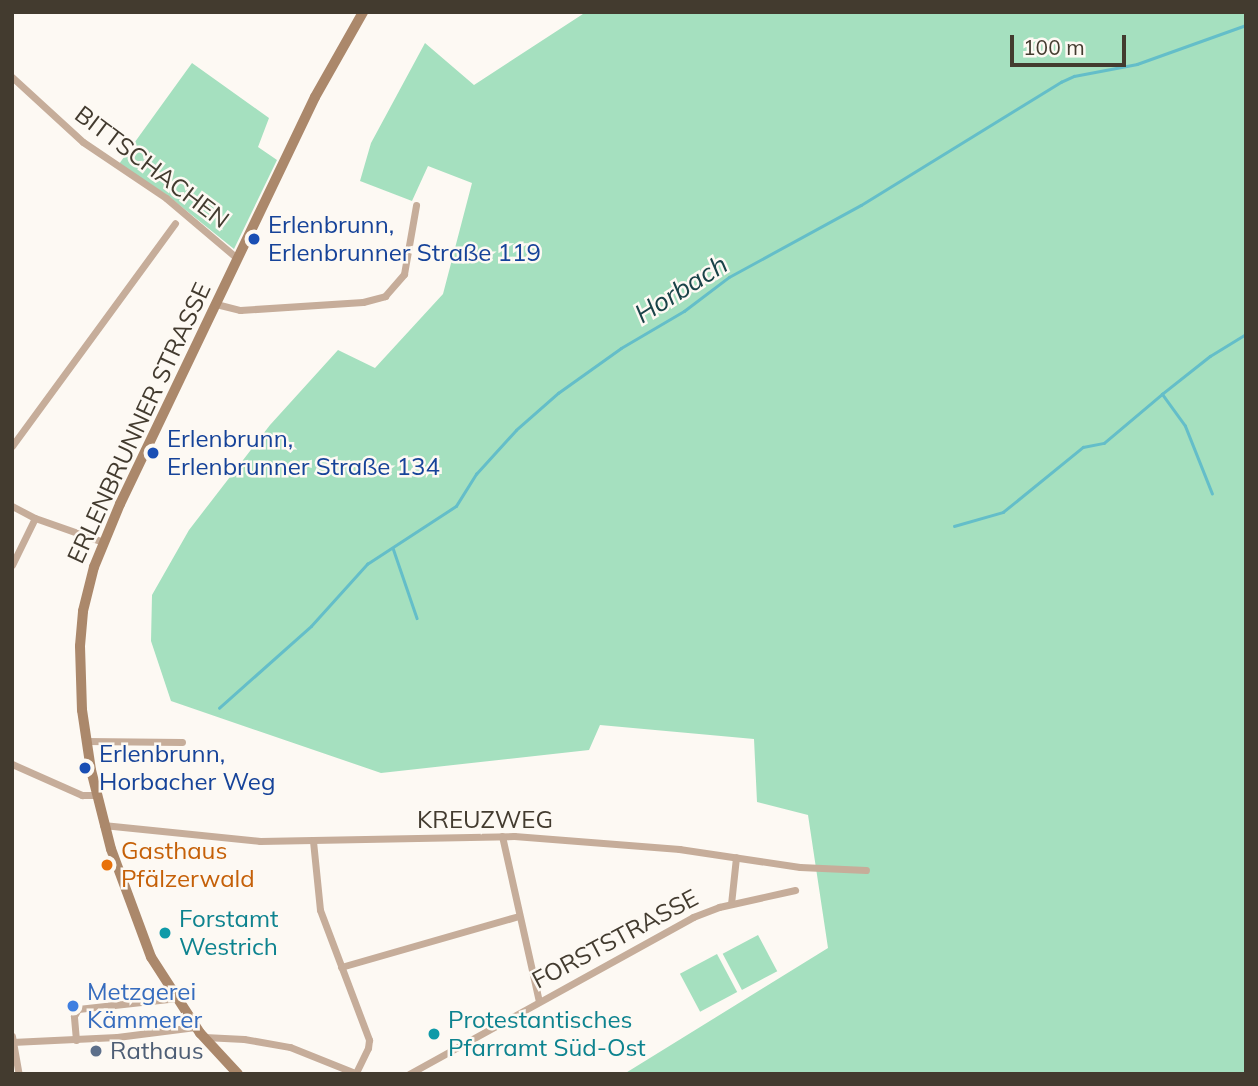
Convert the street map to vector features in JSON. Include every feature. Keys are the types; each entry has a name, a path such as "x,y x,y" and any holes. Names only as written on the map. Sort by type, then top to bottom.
{"street":[{"name":"ERLENBRUNNER STRASSE","path":"238,1074 195,1027 144,943 103,825 86,740 80,646 83,611 103,542 327,74 363,12"},
{"name":"BITTSCHACHEN","path":"12,77 83,142 166,198 238,258"},
{"path":"216,303 240,310 363,302 384,296 404,274 416,205"},
{"path":"12,446 175,223"},
{"path":"12,506 35,518 103,542"},
{"path":"12,565 35,518"},
{"path":"86,740 181,742"},
{"path":"12,764 82,796 96,795"},
{"name":"KREUZWEG","path":"103,825 249,841 502,836 666,848 800,867 866,870"},
{"path":"502,836 540,1001"},
{"path":"203,1037 244,1039 290,1047 356,1073 369,1040 317,899 313,841"},
{"name":"FORSTSTRASSE","path":"731,904 736,857"},
{"name":"FORSTSTRASSE","path":"409,1074 677,924 731,904 795,890"},
{"path":"341,967 519,916"},
{"path":"76,1040 74,1016 78,1009 177,998"},
{"path":"19,1074 13,1040 76,1040 195,1027"}],"green space":[{"path":"586,12 1246,12 1246,1074 624,1074 828,948 808,815 757,802 754,739 600,725 589,750 381,773 171,701 151,641 152,595 189,530 270,425 338,350 375,368 443,294 472,183 428,166 412,201 360,181 371,143 425,43 474,85"},
{"path":"192,63 269,118 258,147 277,160 234,249 167,195 119,164"},
{"path":"758,935 777,971 742,990 723,954"},
{"path":"717,954 737,992 700,1012 680,974"}],"waterway":[{"name":"Horbach","path":"219,708 311,626 367,564 456,506 476,474 516,430 558,393 621,348 684,311 729,277 861,205 1061,82 1074,76 1137,64 1246,25"},
{"path":"1212,494 1185,426 1162,394 1210,356 1246,334"},
{"path":"954,526 1003,512 1083,447 1104,443 1162,394"},
{"path":"393,548 417,618"}],"place":[{"name":"Erlenbrunn, Erlenbrunner Straße 119","path":"254,239"},
{"name":"Erlenbrunn, Erlenbrunner Straße 134","path":"153,453"},
{"name":"Erlenbrunn, Horbacher Weg","path":"85,768"},
{"name":"Gasthaus Pfälzerwald","path":"107,865"},
{"name":"Forstamt Westrich","path":"165,933"},
{"name":"Metzgerei Kämmerer","path":"73,1006"},
{"name":"Protestantisches Pfarramt Süd-Ost","path":"434,1034"},
{"name":"Rathaus","path":"96,1051"}]}
